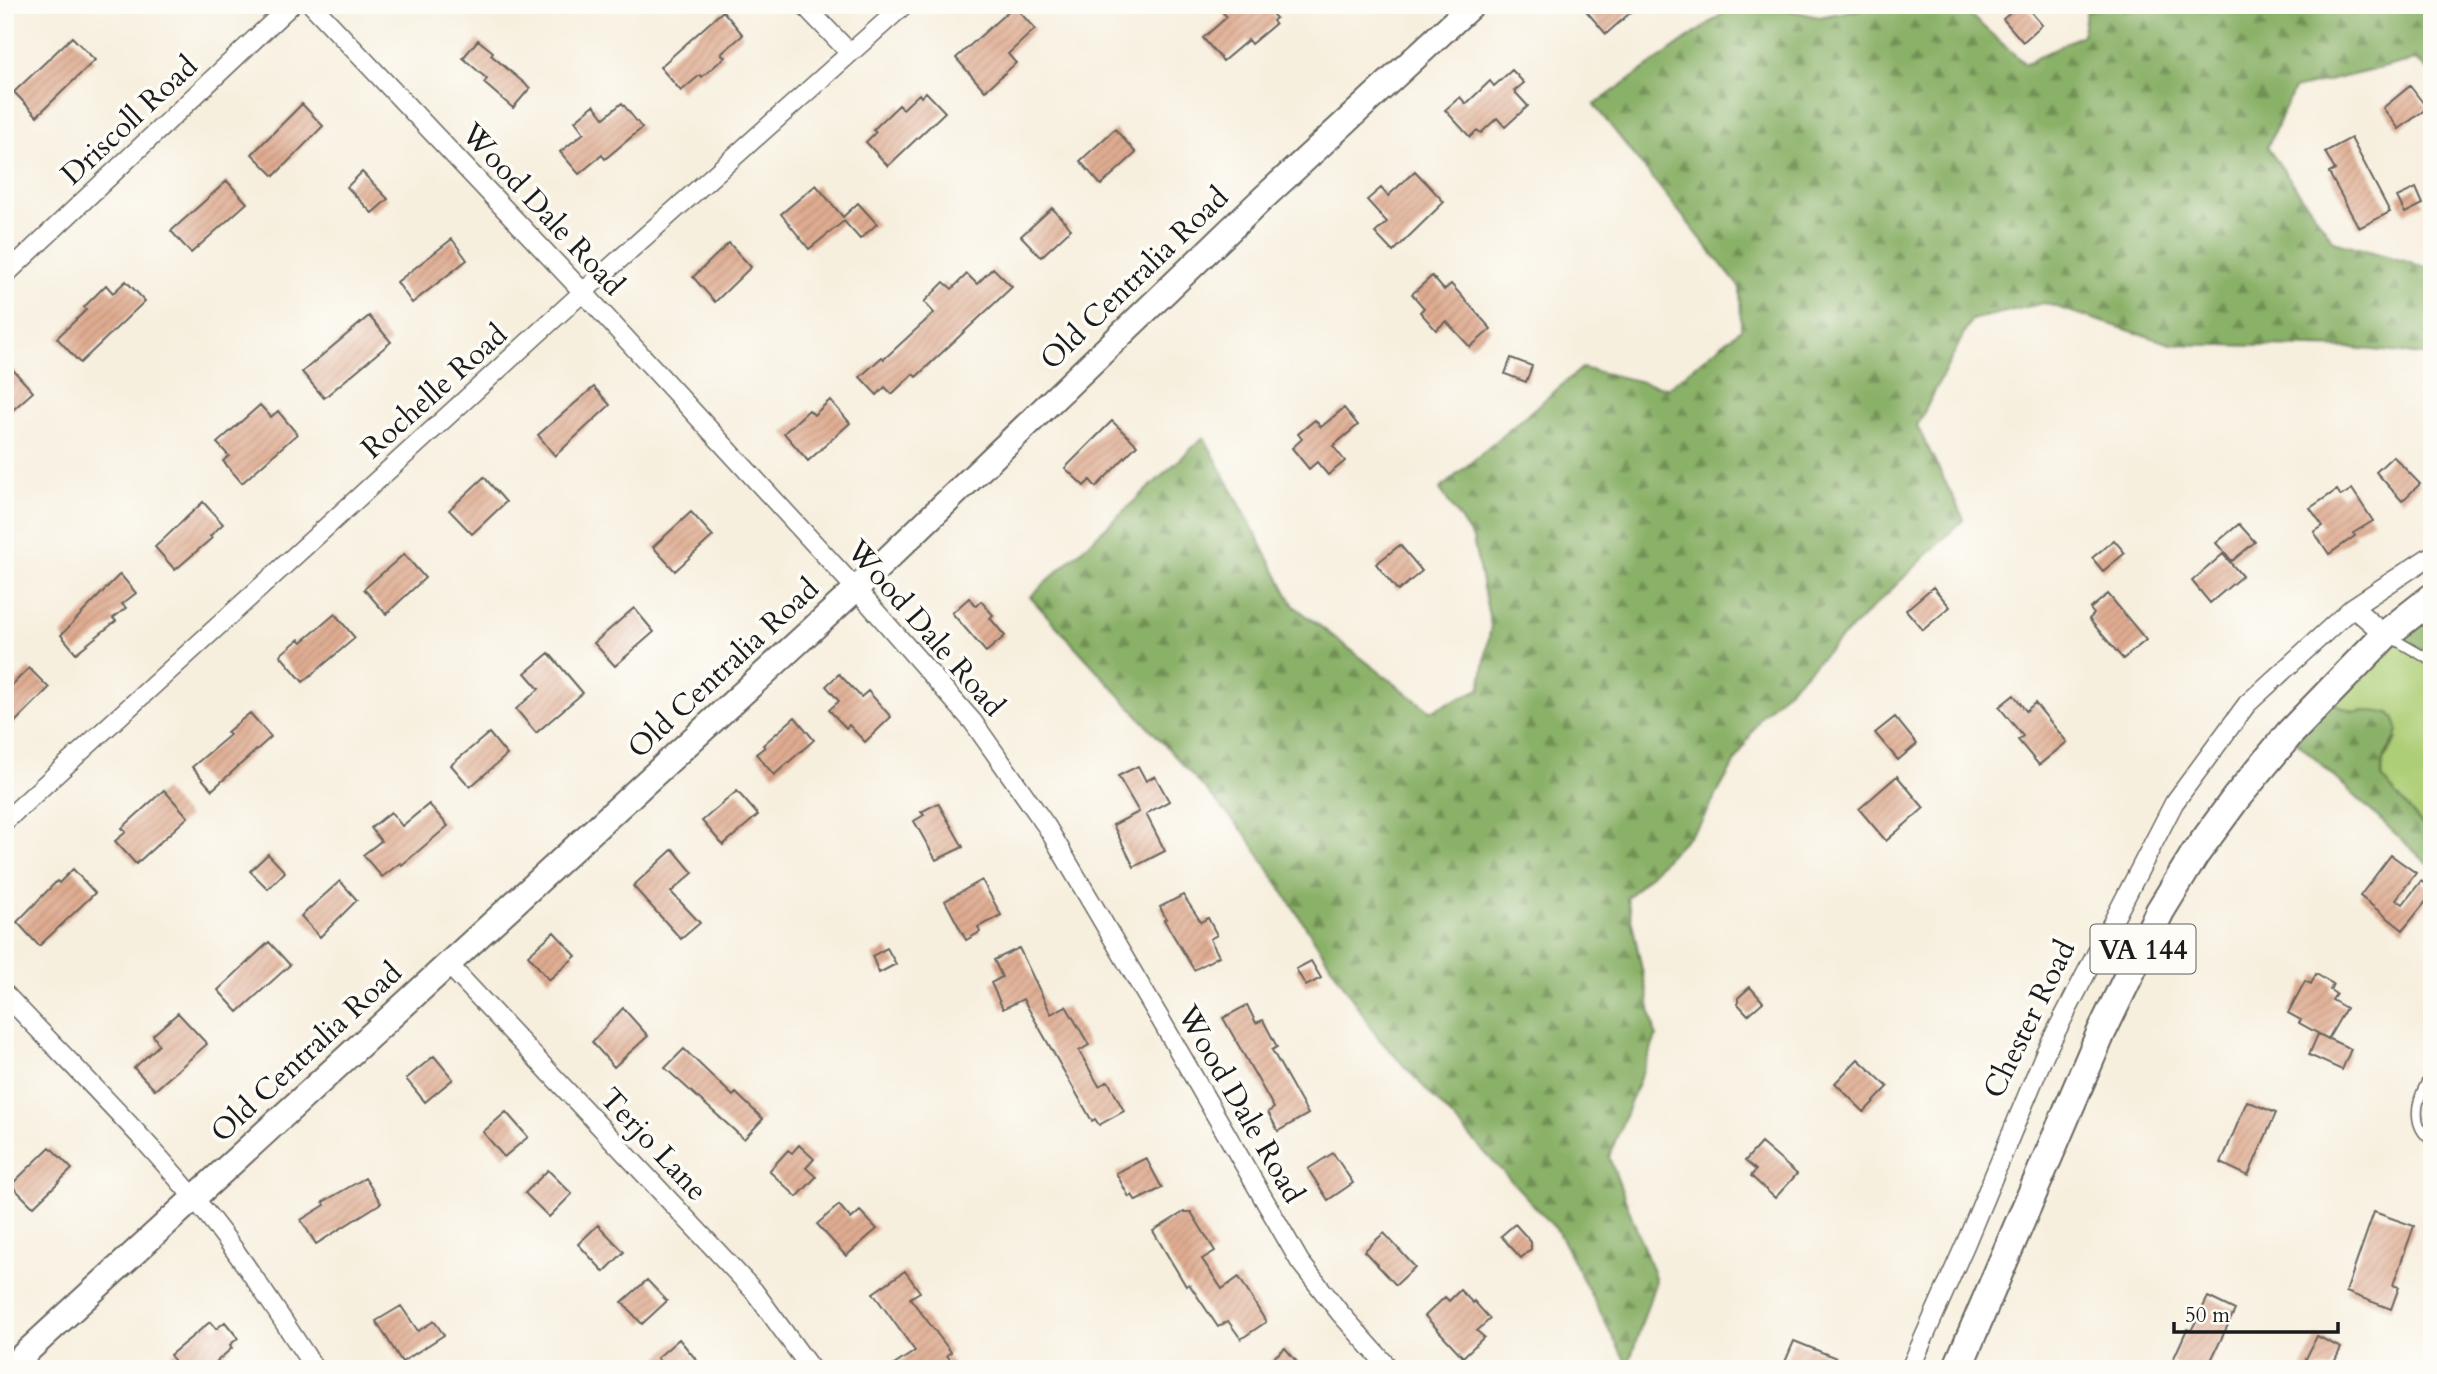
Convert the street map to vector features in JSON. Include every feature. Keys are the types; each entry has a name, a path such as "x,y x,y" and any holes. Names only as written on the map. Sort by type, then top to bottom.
{"main road":[{"name":"VA 144","path":"1957,1369 2101,1033 2160,911 2195,854 2236,798 2290,733 2385,635 2432,598"}],"street":[{"name":"Driscoll Road","path":"5,275 292,5"},
{"name":"Wood Dale Road","path":"312,5 583,292 932,673 1011,774 1046,827 1149,999 1300,1262 1340,1313 1390,1369"},
{"path":"804,5 850,53"},
{"name":"Rochelle Road","path":"5,821 583,292 904,5"},
{"name":"Old Centralia Road","path":"8,1369 856,589 1248,212 1472,5"},
{"name":"Chester Road","path":"1910,1369 2045,1053 2174,803 2247,704 2353,607 2432,555"},
{"path":"2353,607 2385,635"},
{"name":"Terjo Lane","path":"448,964 754,1291 811,1369"},
{"path":"5,994 157,1155 193,1198 222,1233 316,1369"}],"lane":[{"path":"2385,635 2432,661"},
{"path":"2426,1083 2418,1098 2417,1112 2420,1126 2432,1140"}],"green space":[{"path":"1735,5 1767,5 1819,17 1880,5 1959,5 2025,64 2082,35 2088,5 2432,5 2432,72 2415,60 2294,89 2267,147 2334,241 2429,268 2432,283 2432,356 2352,348 2171,344 2044,303 1971,320 1917,426 1964,519 1761,716 1700,824 1627,898 1656,1037 1609,1157 1656,1280 1628,1366 1557,1230 1378,1038 1245,833 1030,597 1204,437 1294,606 1430,711 1480,689 1491,626 1473,539 1440,489 1582,368 1668,388 1741,329 1740,288 1594,105"},
{"path":"2432,610 2432,655 2402,638"},
{"path":"2401,634 2419,649 2432,655 2432,836 2382,778 2383,761 2397,739 2370,711 2354,712 2331,702"},
{"path":"2331,702 2354,712 2390,713 2395,720 2398,732 2383,761 2382,778 2432,836 2432,868 2294,739"}],"building":[{"path":"1216,5 1264,5 1276,18 1273,21 1275,24 1251,44 1248,40 1223,61 1203,38 1227,17"},
{"path":"1581,5 1639,5 1606,34"},
{"path":"2019,5 2025,5 2042,25 2023,42 2003,19"},
{"path":"1014,6 1035,29 1008,54 1016,63 985,91 956,58"},
{"path":"723,11 743,35 721,54 725,57 681,91 660,67"},
{"path":"72,37 95,60 37,116 14,92"},
{"path":"478,40 493,52 491,55 530,88 513,108 484,83 487,79 463,58"},
{"path":"1512,70 1524,83 1514,91 1528,106 1505,127 1497,118 1481,133 1477,130 1470,137 1445,110 1460,97 1466,104 1490,81 1494,86"},
{"path":"2410,86 2427,108 2399,129 2383,108"},
{"path":"926,92 945,112 888,166 866,142 876,132 873,130 899,105 903,109 919,94 921,97"},
{"path":"622,103 642,128 605,159 602,155 579,174 560,152 584,133 575,121 594,105 604,118"},
{"path":"302,104 323,126 274,176 252,154"},
{"path":"1115,129 1136,153 1101,185 1080,161"},
{"path":"2351,138 2390,212 2359,228 2329,173 2335,170 2325,152"},
{"path":"1415,171 1444,202 1393,252 1375,233 1387,222 1367,200 1381,188 1388,196"},
{"path":"362,172 388,199 372,213 347,187"},
{"path":"227,181 247,203 191,253 171,231"},
{"path":"816,185 843,217 858,203 877,224 860,239 844,221 809,249 781,214"},
{"path":"2416,188 2423,204 2405,213 2397,197"},
{"path":"1052,208 1071,229 1041,257 1021,236"},
{"path":"452,239 467,260 412,303 397,282"},
{"path":"729,243 751,267 715,302 693,277"},
{"path":"993,268 1012,287 916,377 913,374 892,394 885,387 877,395 860,377 934,313 924,302 944,282 952,289 967,274 977,284"},
{"path":"1432,276 1444,290 1451,284 1491,329 1470,347 1446,321 1436,330 1420,312 1424,308 1412,294"},
{"path":"126,281 145,301 80,363 57,338 86,310 84,307 106,285 113,293"},
{"path":"369,316 391,342 324,398 302,372"},
{"path":"1511,358 1532,366 1526,382 1505,374"},
{"path":"5,361 33,392 5,417"},
{"path":"594,387 610,405 555,456 538,435"},
{"path":"830,400 850,423 808,461 784,433 809,410 814,415"},
{"path":"260,405 271,417 278,411 297,434 242,483 223,461 229,456 217,443"},
{"path":"1344,408 1358,425 1333,446 1345,461 1328,475 1317,462 1309,469 1292,448 1302,439 1298,434 1315,420 1321,427"},
{"path":"1112,421 1137,445 1096,487 1090,480 1084,486 1065,468"},
{"path":"2393,456 2420,484 2402,501 2376,472"},
{"path":"484,477 506,502 472,534 449,510"},
{"path":"2352,489 2373,521 2353,533 2355,536 2329,554 2314,532 2323,526 2310,508 2337,490 2341,496"},
{"path":"203,502 223,524 210,536 212,538 175,570 155,547"},
{"path":"691,512 713,536 675,571 653,547"},
{"path":"2239,524 2255,542 2232,561 2216,543"},
{"path":"2114,540 2125,553 2103,571 2092,558"},
{"path":"1400,545 1422,571 1398,591 1376,564"},
{"path":"404,554 425,578 386,614 364,589"},
{"path":"2223,554 2242,576 2210,603 2192,581"},
{"path":"120,574 136,593 122,604 126,608 113,618 116,621 76,653 61,635"},
{"path":"1933,587 1950,607 1923,630 1906,610"},
{"path":"2108,594 2146,640 2123,659 2089,619 2094,614 2090,609"},
{"path":"969,598 976,606 981,601 993,615 990,618 1005,636 986,652 952,613"},
{"path":"634,608 654,632 615,666 594,643"},
{"path":"335,614 355,638 303,682 280,655 299,639 302,642"},
{"path":"549,653 583,693 536,733 516,709 539,689 525,673"},
{"path":"29,668 49,688 5,732 5,692"},
{"path":"839,674 861,697 868,691 891,717 865,742 849,725 846,728 829,710 839,701 826,686"},
{"path":"2014,695 2026,711 2035,703 2067,742 2039,765 2018,740 2023,736 1999,707"},
{"path":"250,713 271,737 212,790 192,767 230,735 227,732"},
{"path":"795,717 814,740 774,775 756,754"},
{"path":"1895,717 1917,744 1898,760 1875,733"},
{"path":"489,733 507,755 470,787 451,765"},
{"path":"1138,766 1146,781 1155,776 1169,801 1146,814 1165,851 1134,867 1113,825 1139,812 1118,776"},
{"path":"1897,776 1924,808 1886,841 1859,809"},
{"path":"164,790 188,817 136,864 115,841 126,832 122,828"},
{"path":"737,791 758,815 723,845 702,821"},
{"path":"938,803 963,847 936,860 914,821 924,815 921,812"},
{"path":"429,804 448,826 402,865 400,863 382,877 363,855 381,841 371,828 391,812 402,826"},
{"path":"673,849 693,873 671,892 700,923 681,939 633,886"},
{"path":"268,854 285,872 268,889 250,871"},
{"path":"2391,855 2416,873 2396,899 2403,904 2421,881 2432,890 2432,894 2403,930 2360,896"},
{"path":"73,869 95,893 39,946 17,922 57,881 59,883"},
{"path":"982,880 1001,915 978,927 980,932 966,940 945,901"},
{"path":"340,881 357,900 320,937 301,916"},
{"path":"1183,895 1201,922 1208,918 1217,935 1210,939 1219,956 1194,970 1164,920 1166,919 1160,907"},
{"path":"554,932 576,956 549,980 528,955"},
{"path":"269,942 290,965 238,1012 218,990"},
{"path":"887,948 896,964 879,973 872,956"},
{"path":"1019,948 1051,1014 1066,1006 1089,1045 1079,1051 1099,1086 1108,1081 1124,1111 1099,1125 1095,1119 1092,1121 1023,999 1003,1009 991,983 1002,977 994,960"},
{"path":"1311,961 1321,978 1306,986 1296,969"},
{"path":"2316,974 2333,984 2330,990 2336,994 2332,1000 2346,1008 2328,1039 2299,1023 2301,1020 2288,1013 2305,981 2311,984"},
{"path":"1750,987 1763,1002 1748,1015 1738,1004 1738,998"},
{"path":"1247,1005 1256,1023 1263,1020 1277,1047 1272,1050 1308,1114 1278,1131 1268,1112 1274,1108 1223,1018"},
{"path":"623,1008 648,1036 614,1067 592,1042"},
{"path":"178,1013 207,1044 155,1090 134,1068 159,1045 153,1035"},
{"path":"2318,1034 2351,1049 2342,1070 2309,1055"},
{"path":"684,1049 733,1096 736,1093 763,1119 744,1139 665,1068"},
{"path":"434,1056 453,1079 425,1102 406,1079"},
{"path":"1858,1059 1888,1087 1864,1112 1835,1083"},
{"path":"2247,1101 2276,1113 2248,1176 2221,1163"},
{"path":"506,1112 528,1137 504,1157 483,1132"},
{"path":"1761,1143 1797,1174 1775,1198 1751,1176 1756,1170 1745,1161"},
{"path":"799,1145 814,1159 806,1168 816,1177 797,1197 769,1171 788,1150 792,1153"},
{"path":"50,1147 72,1169 33,1207 11,1185"},
{"path":"1333,1153 1353,1183 1328,1200 1308,1169"},
{"path":"1146,1158 1162,1188 1136,1201 1132,1195 1129,1197 1116,1173"},
{"path":"548,1170 572,1194 549,1217 525,1193"},
{"path":"365,1178 381,1203 316,1244 301,1220 325,1205 323,1202"},
{"path":"839,1205 851,1219 860,1211 877,1229 846,1256 817,1224"},
{"path":"1184,1212 1191,1212 1215,1251 1202,1259 1222,1289 1239,1277 1266,1322 1241,1339 1228,1321 1218,1327 1189,1284 1186,1286 1153,1231"},
{"path":"2374,1212 2414,1226 2393,1285 2399,1287 2391,1309 2346,1292"},
{"path":"1515,1224 1531,1242 1531,1249 1521,1258 1501,1236"},
{"path":"598,1225 624,1252 604,1272 578,1244"},
{"path":"1384,1233 1415,1267 1396,1285 1364,1251"},
{"path":"905,1271 920,1292 910,1298 951,1352 947,1355 956,1369 888,1369 915,1351 873,1293"},
{"path":"647,1280 667,1301 642,1324 622,1302"},
{"path":"1460,1290 1490,1319 1477,1331 1484,1337 1463,1357 1425,1316 1445,1297 1449,1301"},
{"path":"2208,1297 2235,1310 2207,1369 2186,1369 2172,1362 2187,1329 2191,1331"},
{"path":"401,1306 418,1331 434,1321 444,1335 402,1362 376,1321"},
{"path":"210,1322 216,1329 225,1322 238,1338 230,1345 232,1348 208,1369 181,1369 170,1355"},
{"path":"2317,1336 2341,1348 2331,1369 2301,1369"},
{"path":"679,1339 704,1369 666,1369 657,1358"},
{"path":"1794,1341 1861,1368 1861,1369 1782,1369"},
{"path":"1285,1348 1303,1369 1260,1369"}]}
